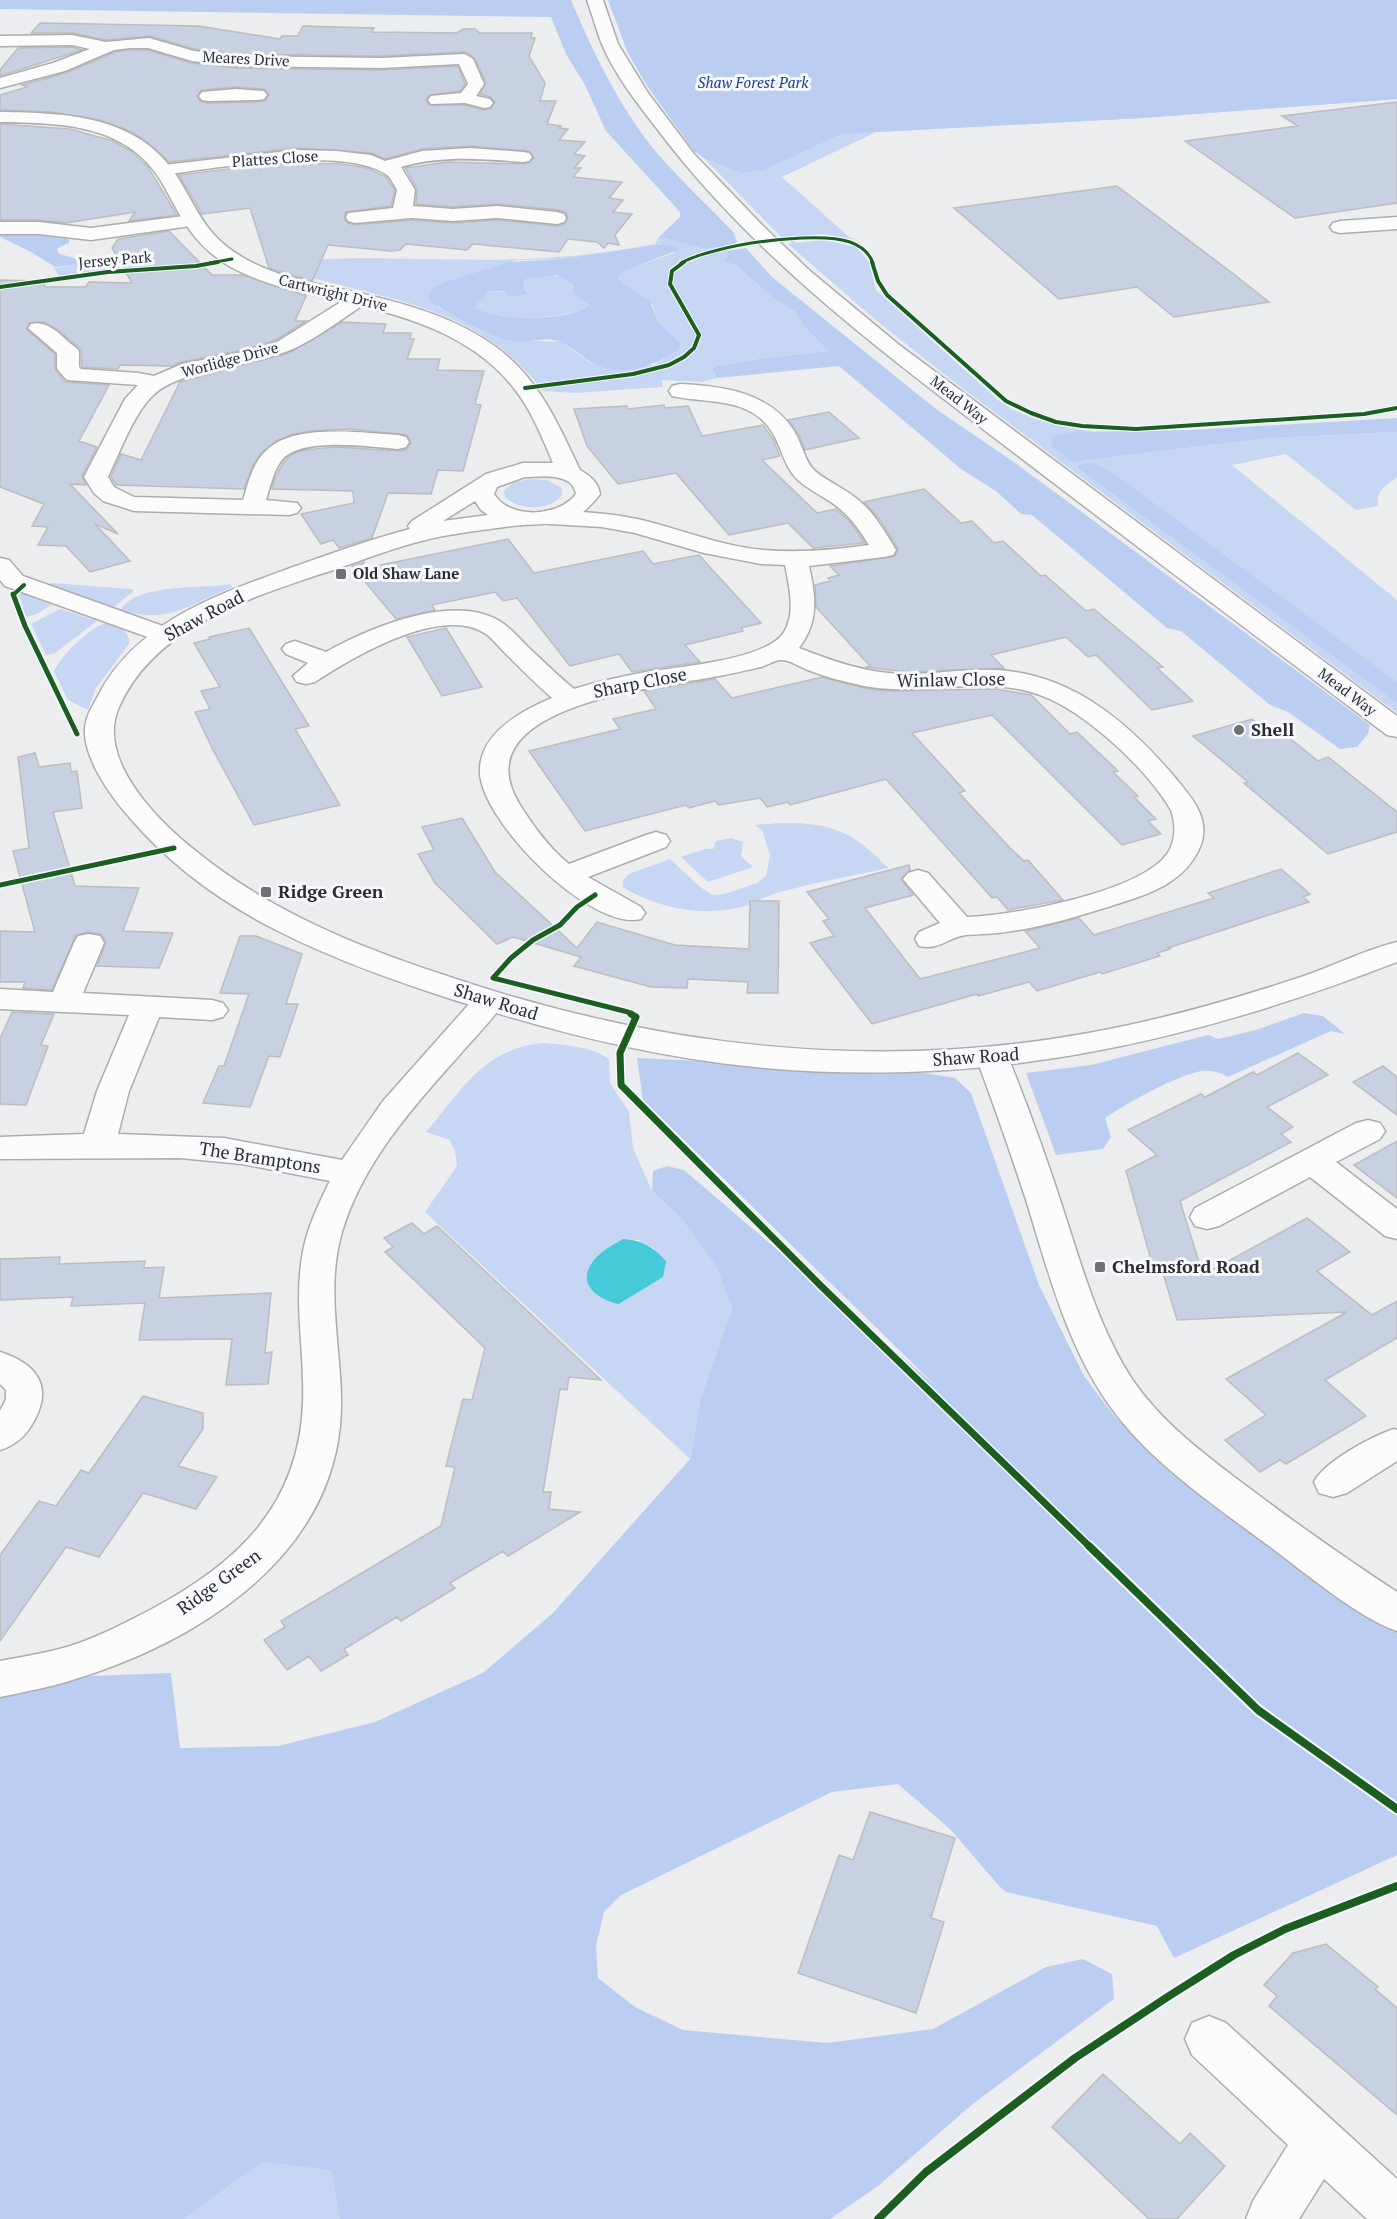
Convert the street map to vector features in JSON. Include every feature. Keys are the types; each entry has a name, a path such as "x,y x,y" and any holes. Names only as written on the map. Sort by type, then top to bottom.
{"street":[{"name":"Mead Way","path":"595,0 610,44 646,104 688,158 755,229 803,275 891,348 1072,487 1397,729"},
{"path":"0,42 72,40 106,47"},
{"name":"Meares Drive","path":"0,83 59,67 106,47 149,43 207,58 253,61 388,63 463,55 476,84 466,99"},
{"path":"236,94 253,61"},
{"path":"208,96 258,95"},
{"path":"437,100 466,99 484,103"},
{"name":"Cartwright Drive","path":"0,117 52,119 110,132 140,145 158,161 191,221 205,239 220,251 255,270 294,285 414,314 456,332 480,347 512,372 536,403 543,420 579,481"},
{"name":"Plattes Close","path":"163,170 309,154 343,157 386,166 417,156 444,152 523,157"},
{"path":"386,166 398,174 406,190 402,212"},
{"path":"355,217 402,212 453,214 538,209 557,218"},
{"name":"Jersey Park","path":"0,228 39,228 91,234 191,221"},
{"path":"1340,227 1397,223"},
{"name":"Worlidge Drive","path":"289,508 134,504 112,497 103,491 96,477 136,399 155,383 190,369 254,356 284,346 359,299"},
{"path":"53,331 68,351 68,369 75,375 139,379 155,383"},
{"path":"680,391 729,389 777,422 800,469 850,505 873,531 885,550"},
{"path":"507,473 530,447 543,420"},
{"path":"252,507 270,461 279,451 292,445 359,431 398,442"},
{"path":"507,473 539,469 579,481 638,526"},
{"name":"Shaw Road","path":"399,539 507,473"},
{"path":"550,517 579,507 585,501 588,494 579,481"},
{"path":"486,486 482,494 485,502 492,509 524,518 603,520 638,526 704,546 761,557 796,560 835,558 910,544"},
{"name":"Shaw Road","path":"524,518 461,526 399,539 249,591 203,612 165,635 127,669 107,702 98,730 111,772 127,797 148,821 196,866 263,911 345,951 489,1001 562,1021 649,1041 757,1058 841,1062 921,1061 1069,1049 1150,1033 1263,1002 1397,951"},
{"path":"781,650 794,637 801,622 802,601 796,560"},
{"path":"0,565 14,580 24,585 165,635"},
{"path":"306,676 368,639 403,628 450,619 473,620 494,628 546,680 570,699"},
{"path":"295,648 327,662"},
{"name":"Sharp Close","path":"630,913 595,895 553,867 526,836 498,793 493,772 496,756 514,730 570,699 598,688 739,664 781,650"},
{"name":"Winlaw Close","path":"781,650 835,671 874,680 905,682 997,678 1042,686 1081,705 1117,731 1182,805 1190,827 1186,845 1173,866 1154,880 1130,891 1020,922 982,927 959,926 930,939"},
{"path":"566,875 656,841"},
{"path":"918,879 959,926"},
{"path":"64,1002 89,944"},
{"name":"Shaw Road","path":"1354,969 1397,962"},
{"path":"0,999 212,1010"},
{"name":"Ridge Green","path":"0,1679 71,1663 145,1634 201,1600 249,1564 268,1545 285,1521 303,1487 316,1453 321,1426 322,1389 317,1274 324,1235 335,1203 368,1145 406,1096 489,1001"},
{"path":"98,1146 113,1091 148,1006"},
{"path":"992,1057 1080,1312 1103,1360 1134,1409 1172,1449 1218,1486 1288,1540 1397,1614"},
{"path":"1207,1217 1368,1131"},
{"name":"The Bramptons","path":"0,1148 159,1146 243,1152 350,1173"},
{"path":"1312,1161 1397,1227"},
{"path":"0,1366 15,1374 23,1385 26,1398 22,1412 0,1435"},
{"path":"1333,1482 1396,1444"},
{"path":"1209,2039 1397,2213"},
{"path":"1271,2219 1297,2173 1321,2143"}],"green space":[{"path":"0,0 571,0 598,60 619,99 643,135 666,163 734,233 738,245 705,249 659,237 680,217 680,212 606,131 585,85 566,54 551,17 0,9"},
{"name":"Shaw Forest Park","path":"608,0 1397,0 1397,99 1142,118 876,132 782,177 849,237 858,240 822,234 791,237 796,243 823,240 856,247 869,262 876,290 998,400 1033,418 1096,432 1059,434 1072,462 1269,438 1397,432 1397,478 1385,486 1380,493 1378,506 1356,510 1286,454 1232,465 1397,600 1397,713 954,382 877,321 788,244 792,243 782,238 704,158 694,151 648,87 628,53"},
{"name":"Shaw Forest Park","path":"608,0 1397,0 1397,99 1142,118 841,134 764,170 741,173 704,158 694,151 648,87 628,53"},
{"path":"20,231 69,238 69,243 58,248 57,251 80,260 81,264 55,267 0,237 0,232"},
{"path":"659,237 705,249 738,245 736,249 728,251 727,257 723,259 737,266 773,298 795,312 806,329 828,351 717,366 712,368 717,378 702,382 662,380 662,387 576,393 543,391 514,359 483,336 450,318 415,305 265,263 363,258 527,259 591,254 655,244","holes":["663,244 674,253 621,272 618,277 622,283 653,305 657,322 679,343 679,350 654,365 591,363 561,342 503,339 437,307 447,281 518,260 560,259"]},
{"path":"663,244 677,246 678,250 622,272 618,277 622,283 650,301 658,322 680,343 679,350 646,366 635,369 611,369 589,361 558,341 512,341 495,336 430,301 429,294 434,288 447,281 509,262 560,259","holes":["556,275 573,284 574,294 590,305 580,311 533,318 499,315 474,307 490,291 504,291 510,297 527,294 523,285 526,279"]},
{"path":"746,248 772,277 936,409 1018,465 1370,725 1368,734 1357,747 1340,749 1288,712 1270,705 1181,631 1167,628 1032,515 1021,514 996,491 961,469 839,366 717,378 712,368 717,366 828,351 806,329 795,312 773,298 737,266 723,260 727,257 728,251"},
{"path":"112,259 117,269 59,276 54,268"},
{"path":"546,275 560,277 573,284 575,294 590,305 567,314 533,317 498,315 473,307 490,291 527,293 523,285 526,279"},
{"path":"1397,418 1397,432 1269,438 1072,462 1051,445 1052,439 1059,434 1073,432 1192,430"},
{"path":"1096,464 1113,473 1397,682 1397,703 1078,468 1078,465"},
{"path":"529,479 547,480 562,488 562,495 550,504 534,507 518,505 505,497 504,491 513,483"},
{"path":"43,584 134,591 114,607 109,607"},
{"path":"230,584 233,587 191,606 166,614 138,614 121,610 129,601 155,591"},
{"path":"22,593 51,605 37,614 26,617 19,595"},
{"path":"60,609 97,621 55,653 46,655 31,624"},
{"path":"107,623 125,632 128,635 129,644 96,688 88,710 68,700 54,672 62,658 76,643 100,625"},
{"path":"813,824 840,831 864,845 888,868 776,893 751,904 727,910 681,909 650,900 623,887 623,880 629,874 670,859 712,895 725,894 757,883 766,876 770,855 762,830 755,825"},
{"path":"731,838 743,842 741,856 753,867 708,882 681,857 705,849 713,849 716,841"},
{"path":"1304,1013 1323,1016 1345,1034 1331,1031 1228,1077 1218,1072 1205,1071 1162,1085 1105,1118 1111,1137 1103,1149 1056,1155 1026,1073 1091,1065 1208,1035 1218,1039 1256,1030"},
{"path":"542,1043 568,1046 594,1051 609,1059 610,1083 629,1112 633,1148 652,1191 681,1218 717,1268 732,1309 701,1397 690,1459 425,1212 457,1166 455,1151 450,1140 426,1132 475,1074 504,1054","holes":["623,1239 638,1240 654,1248 663,1277 619,1304 610,1246"]},
{"path":"637,1058 913,1071 955,1078 971,1093 1039,1285 1084,1376 1115,1417 1207,1502 1397,1632 1397,1855 1174,1958 1157,1926 1006,1892 951,1830 898,1784 832,1792 621,1895 604,1912 596,1946 598,1978 635,2007 683,2030 827,2043 933,2029 1046,1967 1083,1959 1112,1974 1114,1999 974,2103 878,2186 830,2219 340,2219 331,2170 262,2162 184,2219 0,2219 0,1693 66,1677 171,1673 180,1748 278,1746 375,1722 483,1673 553,1613 690,1459 701,1397 732,1309 717,1268 681,1218 652,1191 653,1171 667,1166 684,1170 936,1386 643,1100"},
{"path":"262,2162 331,2169 340,2219 184,2219"}],"water":[{"path":"623,1239 647,1245 666,1261 663,1277 619,1304 606,1300 594,1292 589,1286 587,1274 596,1258"}],"building":[{"path":"40,23 199,26 280,39 282,36 298,36 303,26 374,28 372,32 456,33 464,29 475,29 480,33 532,33 531,38 535,38 529,56 545,83 540,101 556,101 547,124 568,129 559,140 585,142 574,154 585,156 574,168 581,168 573,177 622,182 609,198 623,200 613,212 632,214 615,235 619,245 608,243 604,248 597,242 568,239 559,252 473,244 467,250 406,244 400,250 391,251 328,245 312,281 285,273 269,268 250,208 202,214 179,175 278,163 341,164 367,168 386,177 395,190 391,206 346,212 344,216 346,222 354,225 412,220 453,223 497,220 557,226 565,224 568,217 565,212 558,210 497,204 453,207 416,204 417,189 405,168 447,162 523,164 529,163 534,158 529,151 470,146 422,149 385,159 371,153 296,148 169,162 144,139 100,120 51,112 0,110 0,95 27,87 22,85 66,73 115,52 130,50 148,50 191,63 237,68 381,70 458,66 465,84 460,91 429,95 426,100 429,105 465,105 483,110 490,109 495,102 490,97 480,94 486,83 475,58 466,52 381,56 237,54 194,49 150,36 106,40 72,33 31,33","holes":["236,87 264,89 269,95 266,100 258,102 208,103 200,101 197,96 202,90"]},
{"path":"72,47 82,50 0,76 0,70 18,48"},
{"path":"1397,102 1397,203 1295,218 1185,141 1298,126 1282,116"},
{"path":"0,124 70,129 113,141 132,152 148,167 177,215 129,221 135,212 66,223 0,220"},
{"path":"1117,186 1269,302 1174,317 1137,287 1059,299 954,208"},
{"path":"169,231 212,275 243,275 306,296 295,321 306,321 276,340 247,349 172,366 120,365 118,369 82,367 81,349 61,332 44,322 29,323 27,330 55,354 55,369 65,382 109,385 79,441 97,447 82,476 86,485 70,484 118,534 95,524 130,561 90,572 66,546 38,545 48,527 32,526 44,504 0,487 0,280 43,281 45,287 86,287 89,282 132,283 112,248 118,239"},
{"path":"342,322 386,324 383,333 411,333 410,339 414,339 407,359 440,359 437,370 484,371 475,404 481,405 463,471 438,470 431,494 388,493 372,538 339,548 333,540 321,544 301,514 354,503 353,491 272,489 274,481 283,463 291,455 304,450 336,447 399,451 407,449 411,443 407,435 348,429 293,434 278,440 261,453 253,465 244,489 116,485 111,477 121,454 141,460 180,382 289,353"},
{"path":"664,405 665,408 688,406 702,436 763,425 773,439 780,456 762,460 817,513 836,509 851,523 865,543 813,548 788,523 729,535 676,473 618,484 587,446 574,409 627,406 628,409"},
{"path":"829,412 859,438 805,450 799,435 788,420"},
{"path":"924,489 961,523 972,521 994,543 1003,541 1041,576 1045,575 1086,611 1094,609 1163,667 1157,668 1193,701 1152,710 1096,655 1088,657 1066,637 991,655 1004,668 908,672 865,667 870,666 816,607 815,585 830,581 828,578 839,575 830,566 895,556 898,549 881,521 864,502"},
{"path":"508,539 534,573 643,551 653,564 699,555 761,623 741,628 743,631 685,645 700,662 632,672 619,654 570,666 517,598 503,601 495,592 432,605 435,610 396,619 352,566 364,562 361,569"},
{"path":"249,628 309,726 295,729 340,805 254,825 213,750 195,712 210,709 201,691 220,687 194,643 210,639 209,637"},
{"path":"446,628 482,687 442,696 407,637"},
{"path":"822,677 886,691 996,689 1031,695 1070,734 1077,732 1118,771 1113,772 1138,796 1134,797 1156,819 1148,821 1161,834 1122,845 992,715 912,733 965,791 959,793 1011,849 1024,861 1028,860 1063,900 1008,910 997,897 992,898 886,779 790,805 788,802 767,807 760,798 719,805 715,801 689,808 686,805 585,831 529,751 620,729 613,719 656,709 644,691 715,679 732,698"},
{"path":"1252,719 1266,730 1276,727 1318,761 1328,757 1397,812 1397,832 1328,854 1244,783 1248,782 1193,736"},
{"path":"35,753 39,767 70,763 71,772 77,771 82,808 53,812 75,886 139,888 123,931 173,933 159,968 97,966 106,942 100,934 89,932 76,935 52,990 23,988 25,982 0,982 0,931 35,932 13,851 29,848 18,757"},
{"path":"462,818 495,872 577,948 597,922 675,945 749,949 750,901 779,901 778,993 747,993 748,982 688,979 687,988 651,987 574,966 581,957 513,937 497,944 435,883 418,854 434,850 422,827"},
{"path":"909,865 910,870 901,879 913,895 865,908 920,979 1040,948 1025,931 1079,918 1094,935 1214,898 1208,893 1281,869 1310,894 1303,897 1309,902 1168,948 1170,949 1157,953 1160,956 1102,974 1100,972 1037,991 1029,982 978,996 977,994 872,1024 810,943 834,936 823,921 829,919 807,892"},
{"path":"240,936 256,936 302,954 286,1004 298,1004 280,1057 269,1056 250,1107 203,1103 219,1066 224,1066 249,994 220,993"},
{"path":"12,1012 54,1014 41,1045 48,1046 26,1105 0,1104 0,1039"},
{"path":"1298,1053 1328,1075 1267,1107 1293,1127 1281,1134 1291,1142 1180,1201 1203,1275 1307,1218 1350,1252 1317,1271 1372,1315 1397,1301 1397,1338 1325,1380 1366,1416 1286,1464 1280,1460 1260,1472 1225,1440 1266,1415 1226,1379 1347,1312 1177,1320 1163,1273 1155,1274 1126,1171 1157,1155 1128,1130 1201,1094 1205,1097 1253,1072 1257,1075"},
{"path":"1383,1066 1397,1077 1397,1115 1353,1082"},
{"path":"1397,1141 1397,1198 1354,1165"},
{"path":"412,1223 424,1234 437,1226 601,1380 569,1377 567,1390 560,1389 543,1492 551,1492 549,1509 580,1512 508,1556 503,1551 450,1583 455,1588 401,1621 397,1617 344,1649 348,1655 321,1671 309,1656 287,1670 264,1640 285,1627 281,1621 441,1526 455,1467 446,1466 463,1399 472,1400 485,1348 385,1252 393,1247 384,1238"},
{"path":"60,1257 59,1264 145,1261 144,1268 164,1267 159,1298 271,1293 265,1353 272,1352 268,1384 226,1385 232,1339 139,1340 145,1303 71,1306 73,1297 0,1300 0,1259"},
{"path":"143,1396 203,1413 203,1429 178,1466 217,1477 196,1509 143,1493 99,1557 66,1547 0,1641 0,1555 39,1501 56,1506 81,1470 89,1473"},
{"path":"870,1812 955,1838 931,1918 944,1922 916,2013 798,1973 839,1855 853,1860"},
{"path":"1326,1944 1378,1987 1375,1989 1397,2008 1397,2115 1269,2006 1277,1996 1264,1985 1293,1953"},
{"path":"1103,2074 1180,2144 1190,2133 1225,2166 1177,2219 1149,2219 1052,2127"}],"cycle path":[{"path":"525,388 633,374 669,365 684,357 694,348 699,335 670,284 670,275 675,267 700,256 741,246 823,237 844,240 862,248 872,260 878,281 887,295 1006,401 1056,422 1109,429 1164,428 1364,414 1397,408"},
{"path":"0,287 108,272 196,266 232,259"},
{"path":"24,585 13,594 25,626 77,734"},
{"path":"0,885 174,848"},
{"path":"595,895 577,907 560,925 533,940 511,958 493,978 628,1012 636,1017 620,1053 621,1085 822,1287 1258,1710 1397,1809"},
{"path":"878,2219 926,2172 1075,2058 1169,1996 1234,1955 1285,1929 1397,1886"}],"place":[{"name":"Old Shaw Lane","path":"341,574"},
{"name":"Shell","path":"1239,730"},
{"name":"Ridge Green","path":"266,892"},
{"name":"Chelmsford Road","path":"1100,1267"}]}
